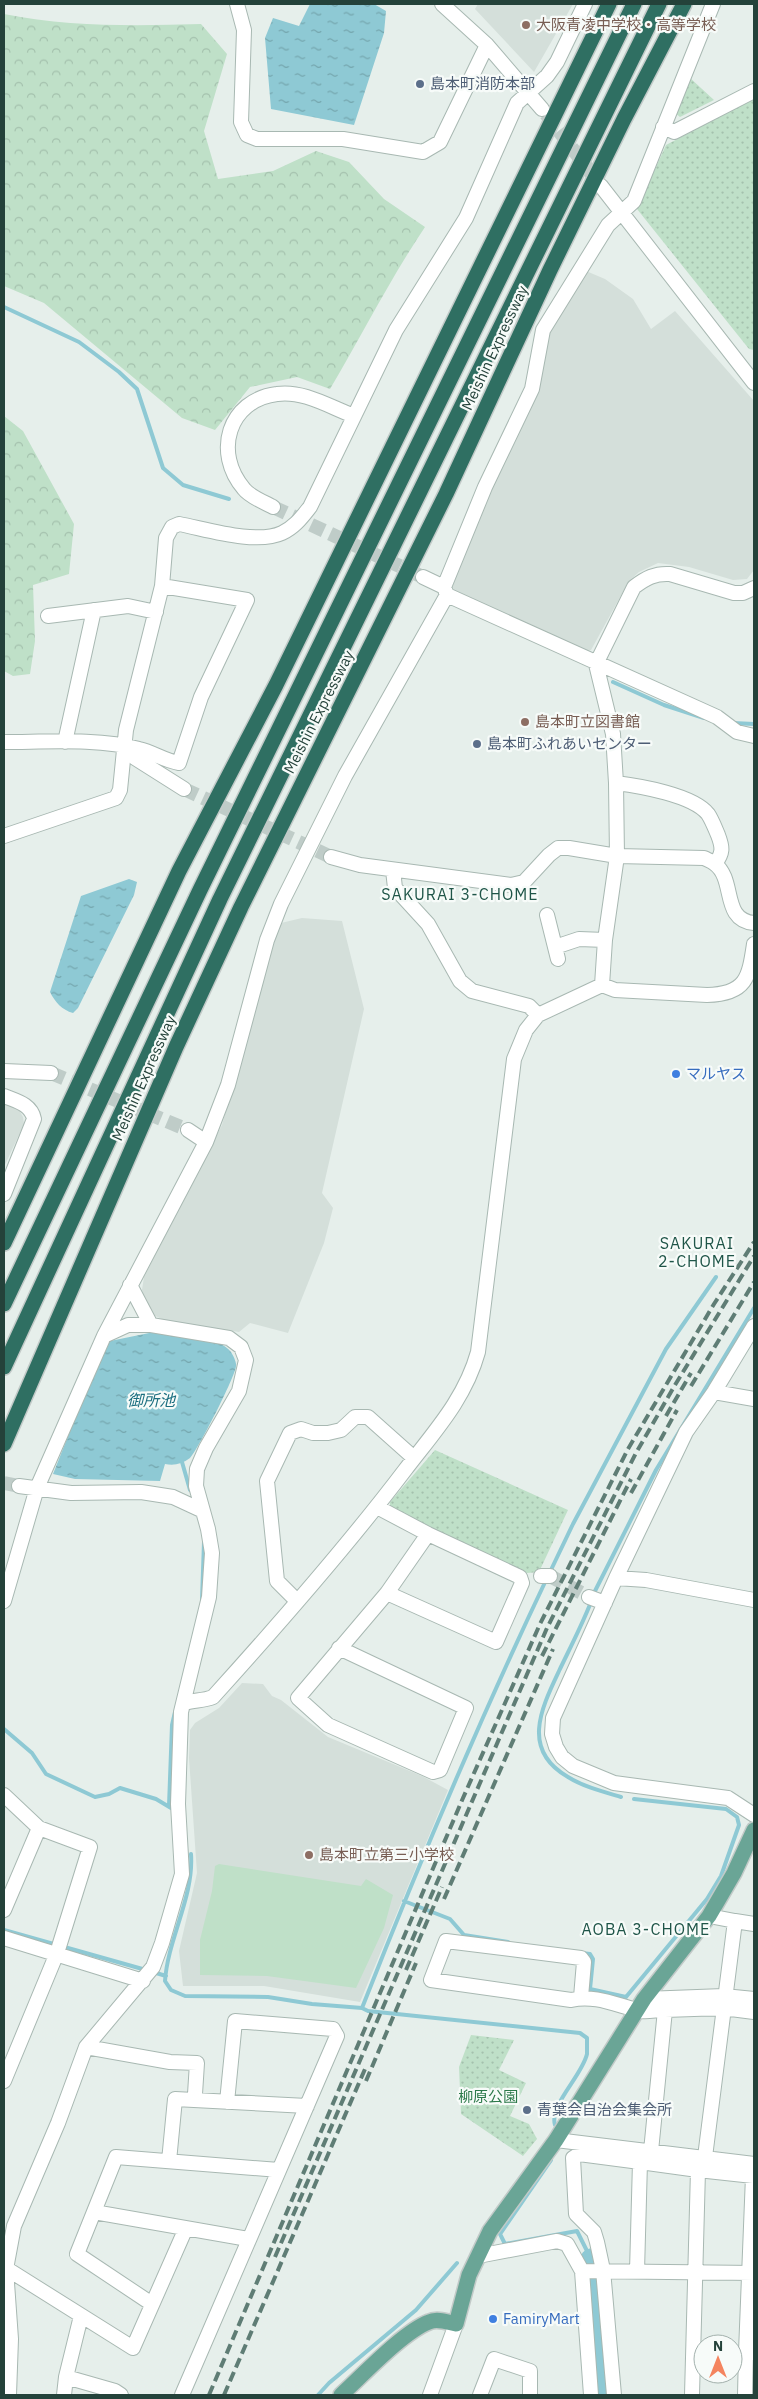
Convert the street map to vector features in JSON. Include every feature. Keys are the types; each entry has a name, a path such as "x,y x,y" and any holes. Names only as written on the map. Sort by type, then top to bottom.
{"highway":[{"path":"4,1243 179,871 276,685 609,4"},
{"name":"Meishin Expressway","path":"4,1304 200,890 634,4"},
{"name":"Meishin Expressway","path":"4,1367 220,899 659,4"},
{"name":"Meishin Expressway","path":"4,1444 176,1047 240,907 446,494 550,270 624,119 684,4"}],"main road":[{"path":"341,2395 410,2333 430,2321 441,2320 456,2324 469,2275 490,2232 556,2140 640,2004 709,1916 734,1873 754,1832"}],"street":[{"path":"237,4 244,30 241,122 247,135 257,139 343,138 424,152 440,142 487,44"},
{"path":"442,4 487,44 542,109"},
{"path":"4,836 116,798 120,790 124,746 162,586 166,538 172,527 179,524 251,537 268,537 282,533 298,523 310,507 396,330 466,218 516,103 547,76 585,4"},
{"path":"4,1601 35,1491 104,1336 206,1142 228,1085 267,940 282,904 345,776 445,591 485,487 532,389 544,330 608,225 620,211 634,201 713,4"},
{"path":"663,128 674,132 754,91"},
{"path":"601,186 754,383"},
{"path":"273,507 245,491 231,470 226,443 236,419 252,401 277,394 296,394 354,416"},
{"path":"602,985 605,940 617,856 616,783 613,734 596,664 634,587 645,578 660,573 670,574 734,593 742,593 754,588"},
{"path":"423,577 445,591 724,723 737,732 754,736"},
{"path":"4,742 65,742 124,746 140,749 179,763 201,698 246,600 162,586"},
{"path":"48,616 128,606 156,612"},
{"path":"65,742 94,610"},
{"path":"124,746 134,758 184,789"},
{"path":"616,783 697,804 708,814 723,848 716,864"},
{"path":"331,856 360,865 510,886 524,882 558,848 617,856 704,858 716,864 724,875 733,909 738,917 747,922 754,923"},
{"path":"393,870 395,888 428,924 460,981 472,991 529,1006 538,1015"},
{"path":"547,915 557,953 579,940 605,940"},
{"path":"185,1703 190,1701 199,1702 213,1697 377,1507 460,1398 472,1372 484,1312 514,1059 526,1030 538,1015 602,985 615,990 720,995 733,991 744,983 750,974 754,944"},
{"path":"4,1071 51,1073"},
{"path":"4,1096 26,1105 33,1113 34,1119 4,1194"},
{"path":"188,1130 206,1142"},
{"path":"130,1284 151,1324"},
{"path":"9,2395 11,2339 5,2268 14,2226 58,2123 86,2047 147,1974 165,1934 182,1874 178,1809 182,1712 209,1597 212,1553 208,1529 197,1508 197,1469 206,1448 239,1391 246,1360 241,1347 229,1338 151,1324 128,1325 104,1336"},
{"path":"754,1326 714,1392 686,1432 616,1578 553,1718 552,1734 562,1757 573,1766 614,1783 728,1798 754,1815"},
{"path":"714,1392 754,1399"},
{"path":"297,1600 277,1581 267,1481 290,1433 302,1429 313,1433 341,1430 355,1417 368,1416 414,1458"},
{"path":"19,1486 35,1491 71,1494 141,1492 173,1497 197,1508"},
{"path":"377,1507 428,1534 520,1577 522,1582 496,1642 387,1593"},
{"path":"339,1648 466,1708 440,1770 433,1772 328,1725 298,1698 339,1648 387,1593 428,1534"},
{"path":"616,1578 646,1580 754,1600"},
{"path":"589,1597 605,1603"},
{"path":"4,1794 39,1828 90,1847 58,1948 4,2080"},
{"path":"4,1910 39,1828"},
{"path":"709,1916 754,1924"},
{"path":"705,2157 735,1921"},
{"path":"4,1938 58,1948 147,1974"},
{"path":"582,1997 584,1962 581,1958 446,1941 431,1980 571,2000 582,1997 640,2004 665,2010 754,1999"},
{"path":"640,2004 724,2002 754,2012"},
{"path":"651,2151 665,2010"},
{"path":"182,2395 337,2036 333,2029 235,2021 227,2102"},
{"path":"86,2047 170,2062 197,2063 195,2094"},
{"path":"169,2161 176,2099 307,2106"},
{"path":"556,2140 705,2157 754,2168"},
{"path":"614,2395 603,2270 594,2232 576,2214 573,2158 579,2154 698,2170 754,2168"},
{"path":"152,2304 77,2254 116,2157 279,2170"},
{"path":"637,2271 640,2162"},
{"path":"745,2395 750,2352 754,2168"},
{"path":"692,2395 698,2170"},
{"path":"94,2212 248,2239"},
{"path":"5,2268 133,2348 186,2228"},
{"path":"478,2256 557,2241 567,2244 582,2272 591,2395"},
{"path":"582,2272 603,2270 751,2273"},
{"path":"64,2395 66,2377 80,2316"},
{"path":"430,2395 456,2324"},
{"path":"480,2395 494,2359 530,2371 530,2395"},
{"path":"66,2377 115,2391 121,2395"}],"shaded area":[{"name":"大阪青凌中学校・高等学校","path":"478,4 573,4 534,72 475,9"},
{"path":"586,271 605,279 633,299 651,329 675,311 754,401 754,570 747,579 733,580 689,567 658,563 639,572 629,581 591,650 585,652 457,594 450,584 548,330"},
{"path":"302,918 342,921 364,1009 322,1193 333,1208 324,1243 288,1333 250,1323 239,1332 164,1320 151,1314 144,1301 142,1290 144,1277 222,1125 272,946 281,923"},
{"path":"4,1101 19,1110 24,1124 4,1167"},
{"name":"島本町立第三小学校","path":"242,1683 263,1684 272,1696 281,1700 328,1737 422,1776 448,1790 360,2002 264,1986 183,1986 179,1951 197,1873 189,1758 190,1730 195,1723 219,1708"}],"green space":[{"path":"4,14 77,23 127,25 201,24 227,54 204,131 218,179 273,171 316,151 349,162 384,199 425,227 388,287 330,389 297,377 250,387 215,430 182,418 44,303 4,286"},
{"path":"689,77 714,100 680,117 675,113"},
{"path":"754,99 754,350 749,349 637,209 666,145"},
{"path":"4,416 23,431 74,524 69,574 33,585 35,641 30,674 13,676 4,671"},
{"path":"435,1450 568,1510 539,1572 527,1573 390,1510 390,1502"},
{"path":"219,1864 361,1886 366,1879 393,1895 384,1928 356,1988 267,1976 200,1975 200,1940 212,1891 215,1866"},
{"name":"柳原公園","path":"471,2035 514,2040 499,2070 526,2083 510,2116 529,2124 537,2139 523,2156 461,2114 459,2067"}],"water":[{"path":"310,4 374,4 386,11 384,33 354,125 271,109 265,38 273,18 299,26"},
{"path":"129,879 137,882 134,895 78,1008 73,1013 69,1012 59,1005 50,992 81,896"},
{"name":"御所池","path":"159,1331 218,1342 231,1352 235,1361 236,1366 230,1383 194,1453 190,1458 181,1463 175,1465 165,1464 160,1481 75,1479 53,1474 82,1401 110,1341"}],"waterway":[{"path":"4,307 79,342 119,372 137,389 163,468 183,485 229,499"},
{"path":"613,682 664,705 704,718"},
{"path":"733,723 754,724"},
{"path":"550,1572 573,1524 666,1349 716,1277"},
{"path":"593,1595 656,1470 754,1308"},
{"path":"182,1462 190,1490"},
{"path":"202,1600 204,1542"},
{"path":"362,2008 451,1792 547,1578"},
{"path":"591,1602 546,1700 539,1728 540,1742 544,1754 553,1766 568,1777 587,1786 621,1797"},
{"path":"169,1806 172,1725 175,1712"},
{"path":"4,1729 32,1753 46,1774 95,1797 109,1794 120,1788 156,1799 171,1808"},
{"path":"626,1997 707,1899 721,1876 739,1825 737,1817 726,1809 634,1799"},
{"path":"191,1854 189,1886 167,1965 165,1981 171,1990 185,1996 268,1997 312,2004 362,2008 368,2011 580,2033 587,2038 587,2054 579,2072 561,2100 554,2117 555,2125"},
{"path":"404,1901 450,1919 464,1935 508,1942"},
{"path":"4,1930 146,1970"},
{"path":"582,1953 590,1954 593,1959 590,1989 626,1997"},
{"path":"153,1972 166,1976"},
{"path":"551,2160 500,2234 505,2244 577,2231 591,2259"},
{"path":"591,2259 603,2395"},
{"path":"318,2395 329,2383 416,2310 457,2263"},
{"path":"753,2350 754,2332"},
{"path":"752,2382 753,2357"}],"tunnel":[{"path":"546,114 601,186"},
{"path":"273,507 423,577"},
{"path":"184,789 331,857"},
{"path":"51,1073 188,1130"},
{"path":"4,1483 19,1486"},
{"path":"550,1576 589,1597"}],"railway":[{"path":"209,2395 463,1798 540,1624 628,1449 714,1304 754,1242"},
{"path":"275,2257 547,1628 636,1453 754,1256"},
{"path":"691,1386 754,1282"},
{"path":"666,1416 691,1373"},
{"path":"631,1493 677,1410"},
{"path":"542,1656 631,1479"},
{"path":"444,1899 553,1649"},
{"path":"406,1970 442,1887"},
{"path":"366,2081 416,1963"},
{"path":"224,2395 365,2069"}],"place":[{"name":"大阪青凌中学校・高等学校","path":"526,25"},
{"name":"島本町消防本部","path":"420,84"},
{"name":"島本町立図書館","path":"525,722"},
{"name":"島本町ふれあいセンター","path":"477,744"},
{"name":"マルヤス","path":"676,1074"},
{"name":"島本町立第三小学校","path":"309,1855"},
{"name":"青葉会自治会集会所","path":"527,2110"},
{"name":"FamiryMart","path":"493,2319"}],"district":[{"name":"SAKURAI 3-CHOME","path":"460,894"},
{"name":"SAKURAI 2-CHOME","path":"697,1252"},
{"name":"AOBA 3-CHOME","path":"646,1929"}]}
